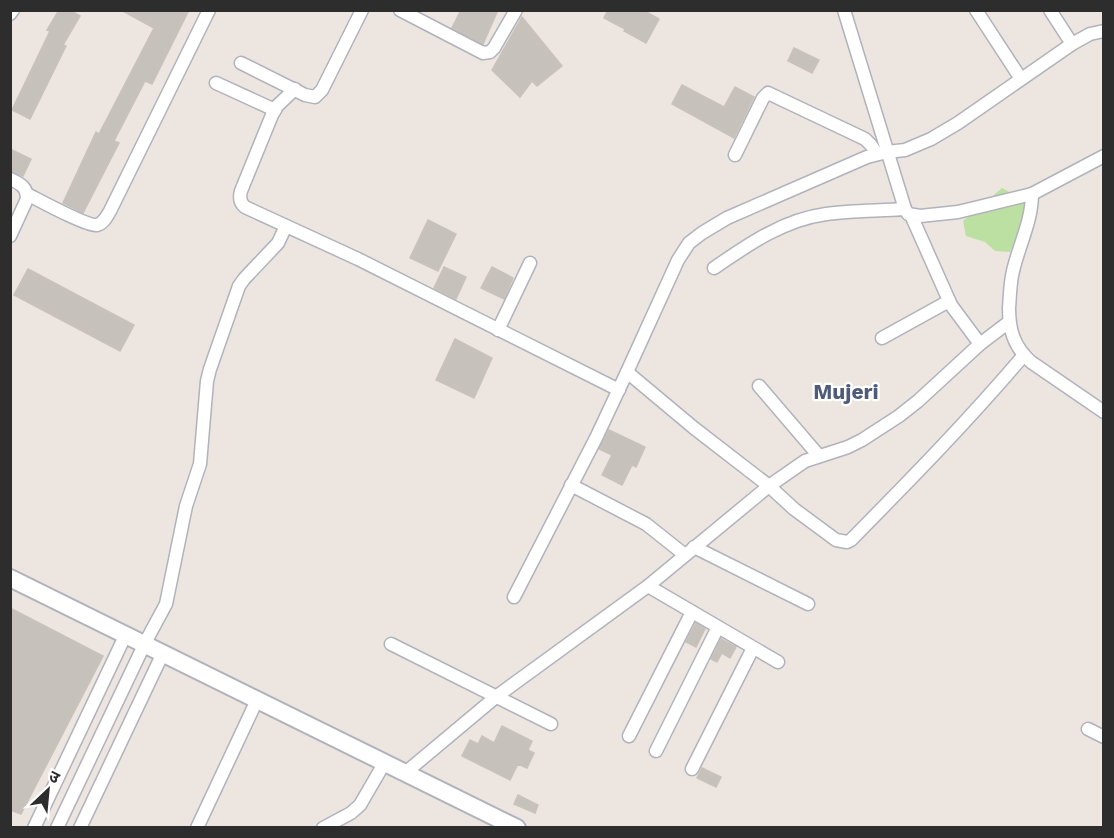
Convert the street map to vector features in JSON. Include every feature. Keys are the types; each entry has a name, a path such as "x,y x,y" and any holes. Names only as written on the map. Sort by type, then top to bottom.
{"street":[{"path":"27,194 84,222 96,225 102,223 209,10"},
{"path":"241,63 315,98 320,94 362,10"},
{"path":"400,10 483,53 490,52 494,48 516,10"},
{"path":"844,10 882,153 949,301 980,344"},
{"path":"976,10 1021,79"},
{"path":"1050,10 1072,44"},
{"path":"514,597 619,390 675,267 689,243 727,218 882,153 905,150 931,139 958,123 1072,44 1090,34 1104,31"},
{"path":"216,83 275,110"},
{"path":"295,90 275,110 239,196 245,207 358,259 619,390"},
{"path":"735,155 763,98 768,93 865,139 882,153"},
{"path":"714,268 759,237 801,219 826,214 908,212 935,215 958,212 1032,195 1104,156"},
{"path":"10,179 22,185 27,194 24,207 10,236"},
{"path":"1032,195 1029,216 1010,287 1009,322 1016,343 1024,356 1104,412"},
{"path":"57,828 145,643 166,604 186,506 200,464 207,381 239,286 278,243 286,226"},
{"path":"498,330 530,263"},
{"path":"882,338 949,301"},
{"path":"405,773 497,696 648,586 769,486 800,465 848,447 899,416 980,344 1009,322"},
{"path":"627,372 769,486 794,509 836,540 847,542 902,488 1024,356"},
{"path":"759,386 819,456"},
{"path":"571,485 646,524 689,551 808,604"},
{"path":"10,578 517,828"},
{"path":"648,586 778,662"},
{"path":"629,736 692,612"},
{"path":"656,751 718,627"},
{"path":"34,828 126,634"},
{"path":"391,644 551,724"},
{"path":"692,769 753,648"},
{"path":"80,828 162,652"},
{"path":"197,828 257,700"},
{"path":"1088,729 1104,737"},
{"path":"323,828 351,813 360,805 385,762"}],"green space":[{"path":"1002,188 1015,195 1026,196 1024,220 1010,252 995,251 985,242 966,236 963,221"}],"building":[{"path":"59,10 70,10 80,16 63,45 66,46 30,119 12,110 50,31 47,30"},
{"path":"121,10 189,10 152,84 145,81 114,141 119,143 83,213 63,203 96,132 99,134 154,28"},
{"path":"461,10 498,10 483,44 452,28"},
{"path":"608,10 643,10 659,19 646,43 604,18"},
{"path":"522,17 562,66 537,86 532,81 520,97 492,70"},
{"path":"794,48 819,60 812,73 788,61"},
{"path":"682,85 724,107 735,87 754,97 734,138 672,104"},
{"path":"10,149 31,159 23,176 10,171"},
{"path":"428,220 456,234 438,271 410,258"},
{"path":"444,267 466,277 456,299 434,288"},
{"path":"492,267 513,278 504,299 481,288"},
{"path":"28,269 134,325 120,351 14,295"},
{"path":"455,339 492,358 474,398 436,380"},
{"path":"609,430 645,447 636,467 632,465 622,485 602,475 612,455 599,449"},
{"path":"10,608 103,656 21,814 10,810"},
{"path":"696,623 705,629 696,647 686,642"},
{"path":"721,639 736,647 730,658 722,653 717,662 711,659"},
{"path":"502,726 532,741 528,750 534,753 527,768 518,764 510,780 462,756 470,740 478,744 482,736 494,743"},
{"path":"702,768 721,777 716,787 697,778"},
{"path":"518,795 538,805 535,813 514,804"}],"district":[{"name":"Mujeri","path":"846,391"}]}
